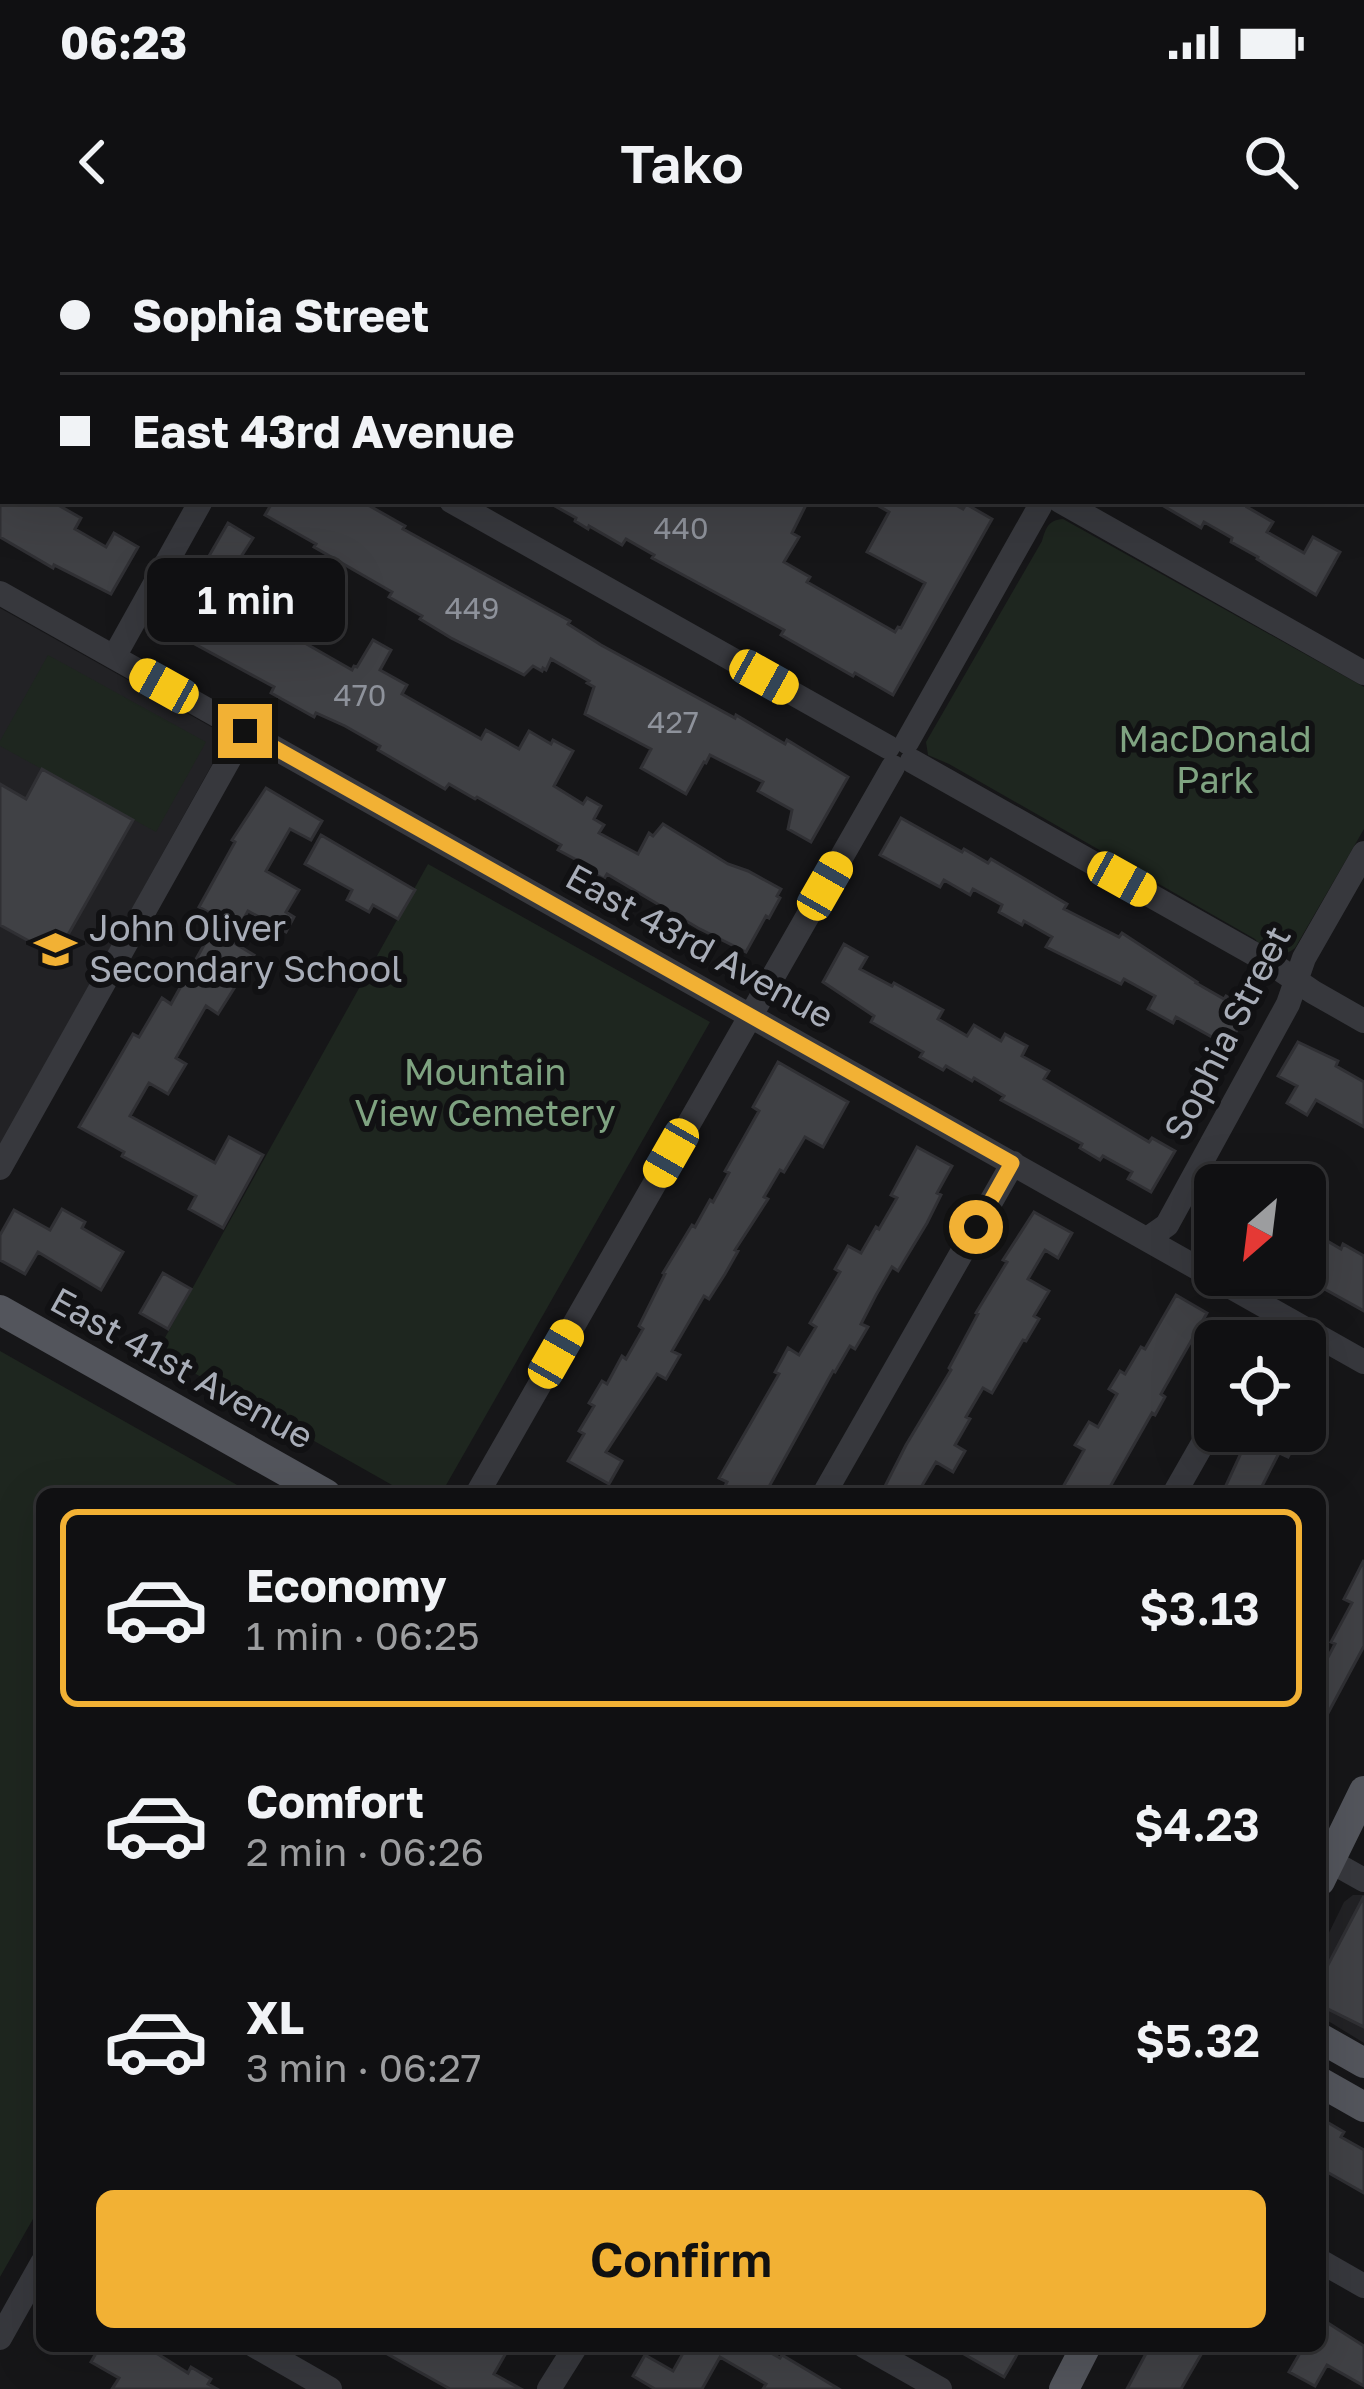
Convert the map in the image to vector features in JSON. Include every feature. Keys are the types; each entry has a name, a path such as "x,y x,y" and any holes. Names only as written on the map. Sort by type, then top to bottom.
{"main road":[{"name":"East 41st Avenue","path":"0,1310 315,1488"},
{"path":"1326,1869 1364,1791"},
{"path":"1326,2041 1364,2063"},
{"path":"1326,2085 1364,2107"},
{"path":"1064,2389 1083,2352"}],"street":[{"path":"114,657 199,504"},
{"path":"456,504 1273,964 1364,1021"},
{"path":"480,1488 749,1015 1048,504"},
{"path":"1053,504 1364,673"},
{"name":"East 43rd Avenue","path":"0,593 1364,1362"},
{"path":"0,1168 245,731"},
{"name":"Sophia Street","path":"1147,1239 1167,1225 1288,1004 1304,958 1364,853"},
{"path":"827,1488 1012,1163"},
{"path":"1273,1320 1277,1312"},
{"path":"1177,1488 1198,1452"},
{"path":"1326,1871 1364,1880"},
{"path":"1326,2264 1364,2286"},
{"path":"0,2338 36,2274"},
{"path":"265,2352 330,2389"},
{"path":"549,2389 572,2352"},
{"path":"875,2352 940,2389"}],"shaded area":[{"name":"John Oliver Secondary School","path":"0,608 215,729 221,738 219,752 0,1146"},
{"path":"1353,1895 1364,1895 1364,2043 1326,2020 1326,1939 1344,1902"}],"green space":[{"name":"MacDonald Park","path":"1063,519 1364,687 1364,829 1290,952 1268,951 1255,939 928,755 926,742 1046,529"},
{"path":"48,655 206,742 156,832 0,746"},
{"name":"Mountain View Cemetery","path":"428,864 710,1022 444,1488 397,1488 157,1352"},
{"path":"0,1351 242,1488 36,1488 36,2214 0,2277"}],"building":[{"path":"0,504 56,504 81,518 75,529 106,547 114,533 138,547 111,594 0,537"},
{"path":"271,504 366,504 570,621 601,645 785,744 787,740 848,777 811,842 788,829 792,810 758,791 763,782 710,755 686,794 641,768 651,749 585,714 594,687 589,681 551,659 546,670 533,666 524,675 451,638 389,597 392,592 265,515"},
{"path":"551,504 806,504 792,533 799,537 784,562 810,577 807,582 895,632 925,583 867,552 889,512 875,504 954,504 963,509 966,504 992,519 893,695 781,635 784,630 626,539 622,545"},
{"path":"1160,504 1249,504 1273,522 1267,532 1304,553 1313,537 1340,552 1316,595 1231,542 1232,538 1204,522 1201,528"},
{"path":"228,523 253,538 237,563 314,605 296,638 352,670 373,640 391,650 380,670 407,685 402,694 481,739 486,730 519,749 529,731 573,751 554,786 583,804 587,798 601,806 594,819 604,825 599,833 638,854 649,833 653,836 663,824 728,864 781,889 746,952 607,874 604,879 584,868 586,865 558,850 561,845 477,797 449,784 445,789 378,750 380,746 316,713 314,717 271,693 274,687 167,629"},
{"path":"42,769 133,820 56,956 0,925 0,784 26,799"},
{"path":"266,788 322,821 311,840 290,829 266,871 299,890 286,912 294,917 286,932 248,911 231,941 254,955 218,1014 206,1006 176,1058 186,1064 168,1094 149,1083 130,1116 215,1163 229,1137 263,1155 223,1228 189,1209 196,1196 79,1127 133,1034 139,1037 162,998 171,1004 219,918 199,907 232,840"},
{"path":"901,818 962,852 988,863 991,859 1067,904 1064,909 1119,937 1122,933 1196,983 1249,1009 1228,1046 1176,1017 1173,1023 1148,1009 1155,996 1124,979 1121,984 1046,947 1052,937 999,912 1002,905 973,889 970,895 944,880 940,887 880,855"},
{"path":"321,835 415,890 398,919 373,905 369,912 347,900 352,890 305,864"},
{"path":"844,944 867,957 860,969 943,1010 938,1019 967,1036 974,1025 1001,1041 1005,1034 1027,1046 1022,1056 1049,1071 1044,1079 1149,1142 1152,1138 1175,1151 1151,1192 1128,1179 1132,1172 1103,1156 1100,1160 1080,1148 1082,1144 1001,1100 1004,1096 974,1078 946,1066 943,1070 920,1057 923,1052 871,1022 874,1016 823,982"},
{"path":"1298,1042 1338,1061 1336,1066 1364,1082 1364,1127 1316,1100 1307,1115 1287,1103 1297,1086 1278,1076"},
{"path":"778,1062 848,1102 823,1147 805,1137 784,1172 780,1170 725,1274 709,1299 704,1296 672,1351 680,1355 666,1379 657,1374 606,1452 622,1461 609,1484 568,1461 584,1434 579,1431 594,1406 589,1403 602,1381 607,1384 622,1356 626,1359 643,1329 639,1326 663,1273 729,1173 725,1171 759,1111 753,1107"},
{"path":"917,1147 952,1166 927,1223 898,1271 892,1267 861,1324 868,1327 833,1371 768,1488 724,1488 727,1482 719,1478 779,1374 775,1372 788,1348 799,1355 816,1327 810,1323 840,1272 835,1269 848,1246 861,1253 897,1198 891,1195"},
{"path":"62,1209 85,1222 82,1228 123,1252 101,1290 38,1252 25,1274 0,1260 0,1235 14,1210 50,1230"},
{"path":"1034,1212 1072,1233 1058,1258 1045,1250 1028,1279 1049,1291 1034,1316 1039,1319 992,1393 983,1388 966,1417 970,1419 955,1445 965,1451 953,1472 936,1462 921,1488 884,1488 951,1370 976,1313 1007,1262 1003,1260"},
{"path":"1326,1240 1364,1256 1364,1311 1326,1290"},
{"path":"163,1273 191,1289 168,1329 140,1313"},
{"path":"1176,1295 1207,1313 1203,1320 1194,1320 1194,1336 1161,1394 1165,1397 1109,1488 1062,1488 1084,1450 1075,1445 1089,1422 1098,1427 1117,1394 1109,1389 1120,1371 1125,1374 1141,1347 1145,1349"},
{"path":"1241,1452 1290,1452 1288,1457 1279,1453 1261,1488 1225,1488"},
{"path":"1364,1560 1364,1646 1326,1717 1326,1661 1352,1603 1344,1599"},
{"path":"1364,1896 1364,2027 1326,2008 1326,1969"},
{"path":"1326,2122 1364,2150 1364,2193 1326,2171"},
{"path":"1326,2322 1364,2346 1364,2386 1327,2365 1315,2386 1289,2372 1301,2352 1326,2352"},
{"path":"97,2352 155,2352 188,2373 191,2367 211,2379 208,2384 217,2389 112,2389 119,2378 91,2362"},
{"path":"384,2352 507,2352 494,2374 521,2389 450,2389"},
{"path":"684,2352 770,2352 839,2389 763,2389 766,2384 720,2357 702,2389 655,2389 633,2376 645,2355 673,2371"},
{"path":"960,2352 1019,2352 1004,2377"},
{"path":"1147,2352 1203,2352 1181,2389 1127,2389"}],"place":[{"name":"John Oliver Secondary School","path":"55,949"}],"route":[{"path":"245,731 1012,1163 976,1227"}]}
